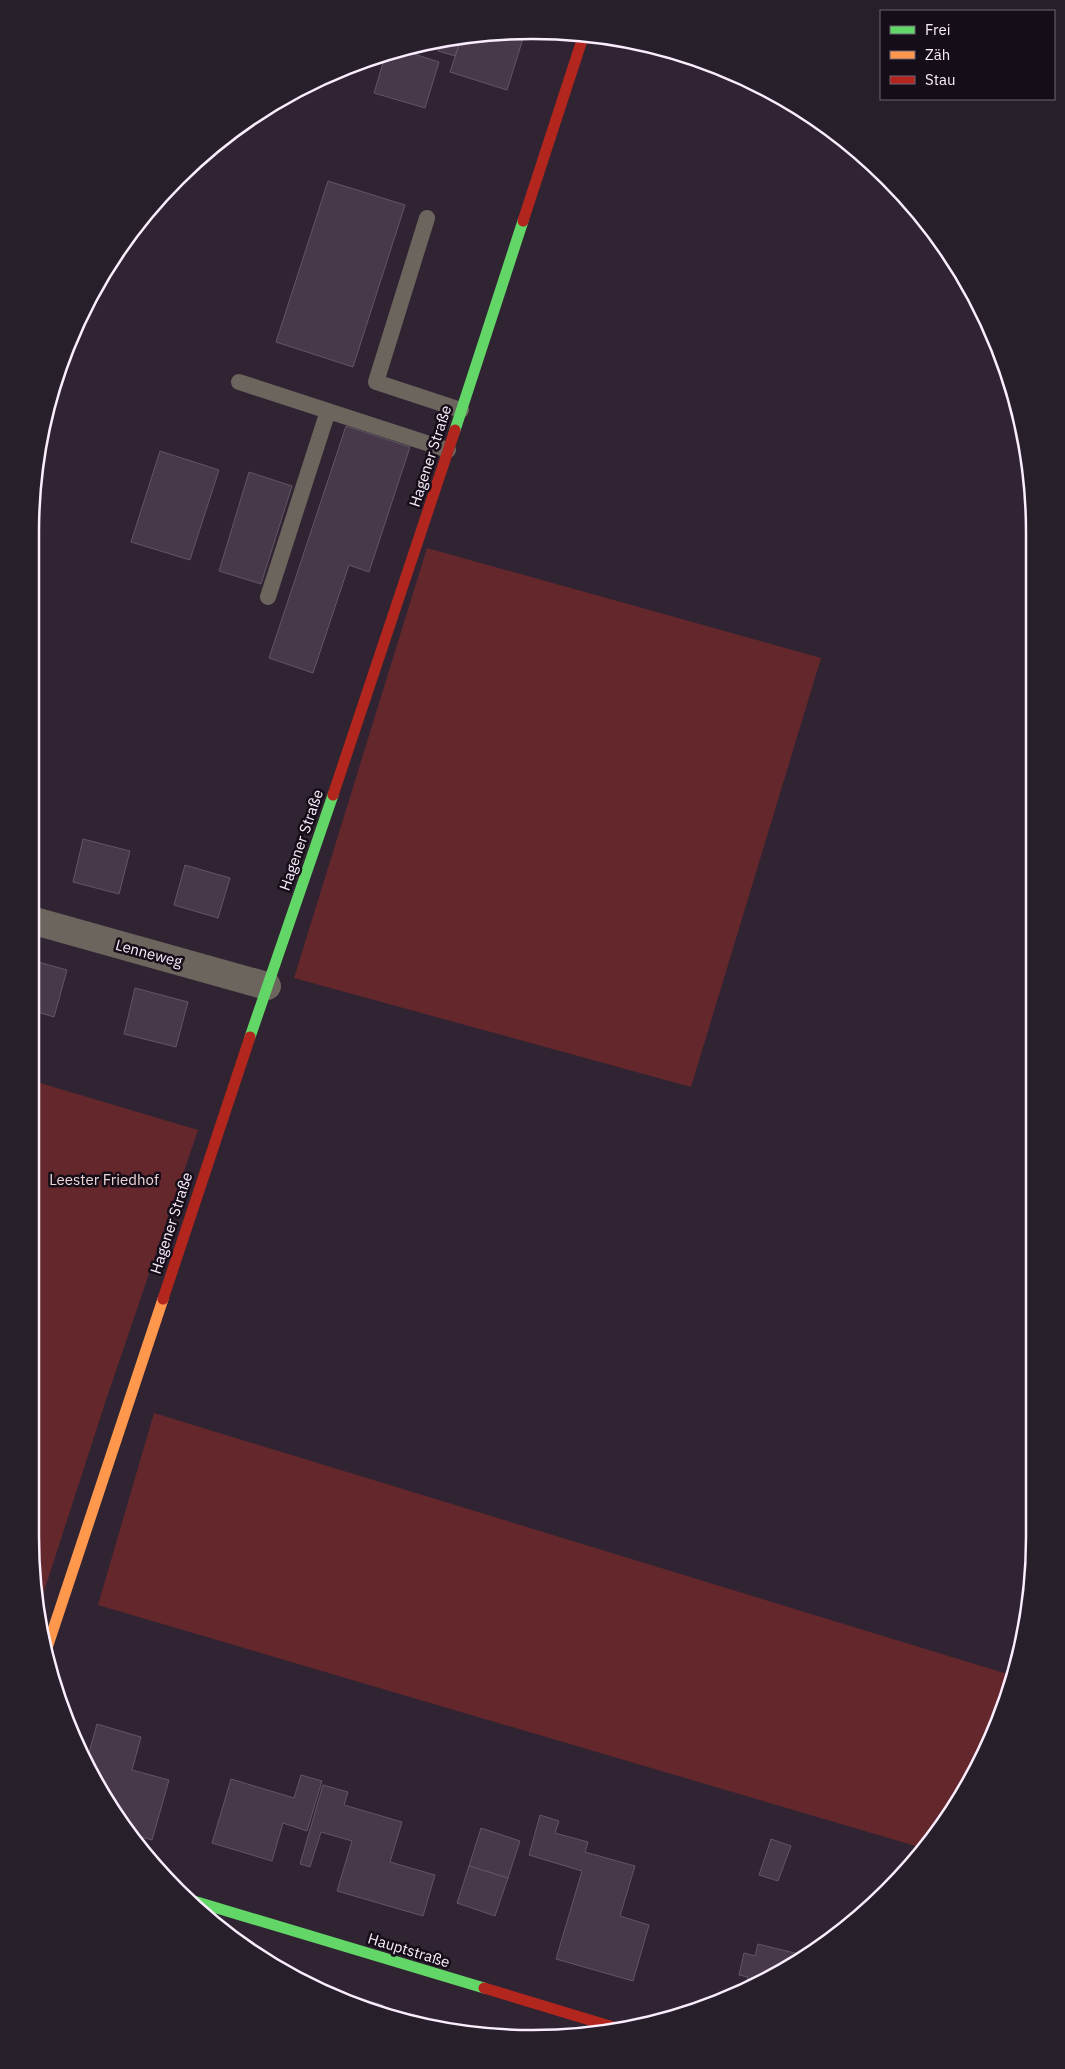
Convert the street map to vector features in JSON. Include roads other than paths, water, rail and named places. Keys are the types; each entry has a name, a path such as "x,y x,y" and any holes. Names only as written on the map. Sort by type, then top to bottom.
{"street":[{"name":"Hagener Straße","path":"50,1640 201,1180 448,450 582,42"},
{"name":"Lenneweg","path":"39,922 267,986"},
{"name":"Hauptstraße","path":"202,1904 605,2025"}],"lane":[{"path":"427,218 376,382 461,410"},
{"path":"239,382 448,450"},
{"path":"268,597 328,411"}],"park label":[{"name":"Leester Friedhof","path":"104,1179"}]}
